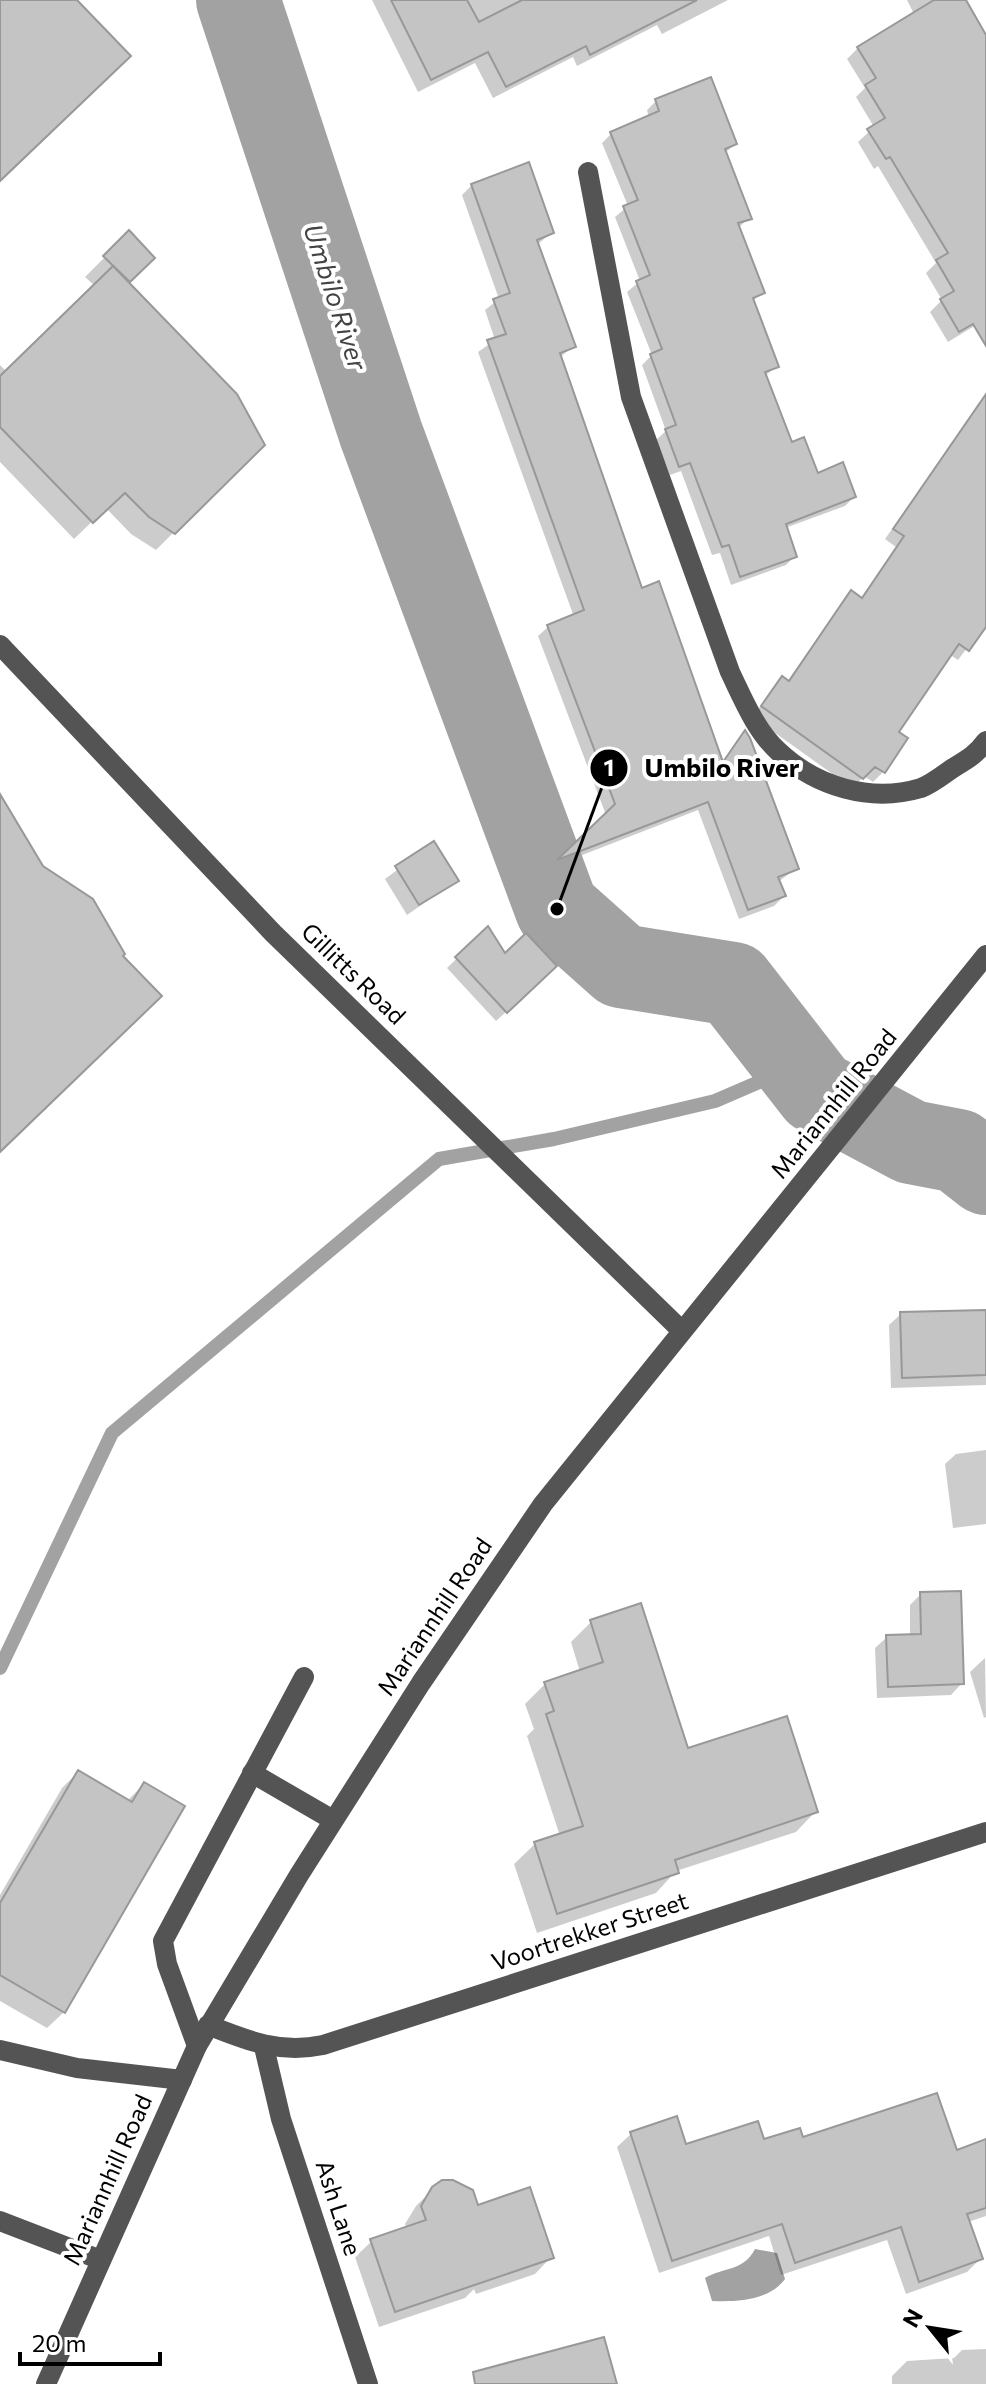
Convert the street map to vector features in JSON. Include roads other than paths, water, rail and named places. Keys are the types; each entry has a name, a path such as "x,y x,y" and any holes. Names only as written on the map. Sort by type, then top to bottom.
{"street":[{"path":"588,172 631,397 730,672 749,711 776,750 804,772 846,790 882,795 924,787 983,751"},
{"name":"Gillitts Road","path":"0,645 273,933 681,1330"},
{"name":"Mariannhill Road","path":"46,2384 197,2046 333,1820 543,1504 986,955"},
{"path":"197,2046 167,1964 163,1941 304,1677"},
{"path":"252,1773 333,1820"},
{"name":"Voortrekker Street","path":"208,2025 264,2047 302,2050 323,2045 986,1832"},
{"name":"Ash Lane","path":"264,2047 281,2119 368,2384"},
{"path":"0,2050 77,2068 182,2080"},
{"path":"0,2221 101,2260"}],"waterway":[{"name":"Umbilo River","path":"238,0 381,434 557,909 621,966 733,984 817,1092 911,1142 958,1151 986,1173"},
{"path":"0,1668 112,1433 439,1159 554,1139 715,1101 773,1076 817,1092"}],"place":[{"name":"Umbilo River","path":"557,909"}]}
